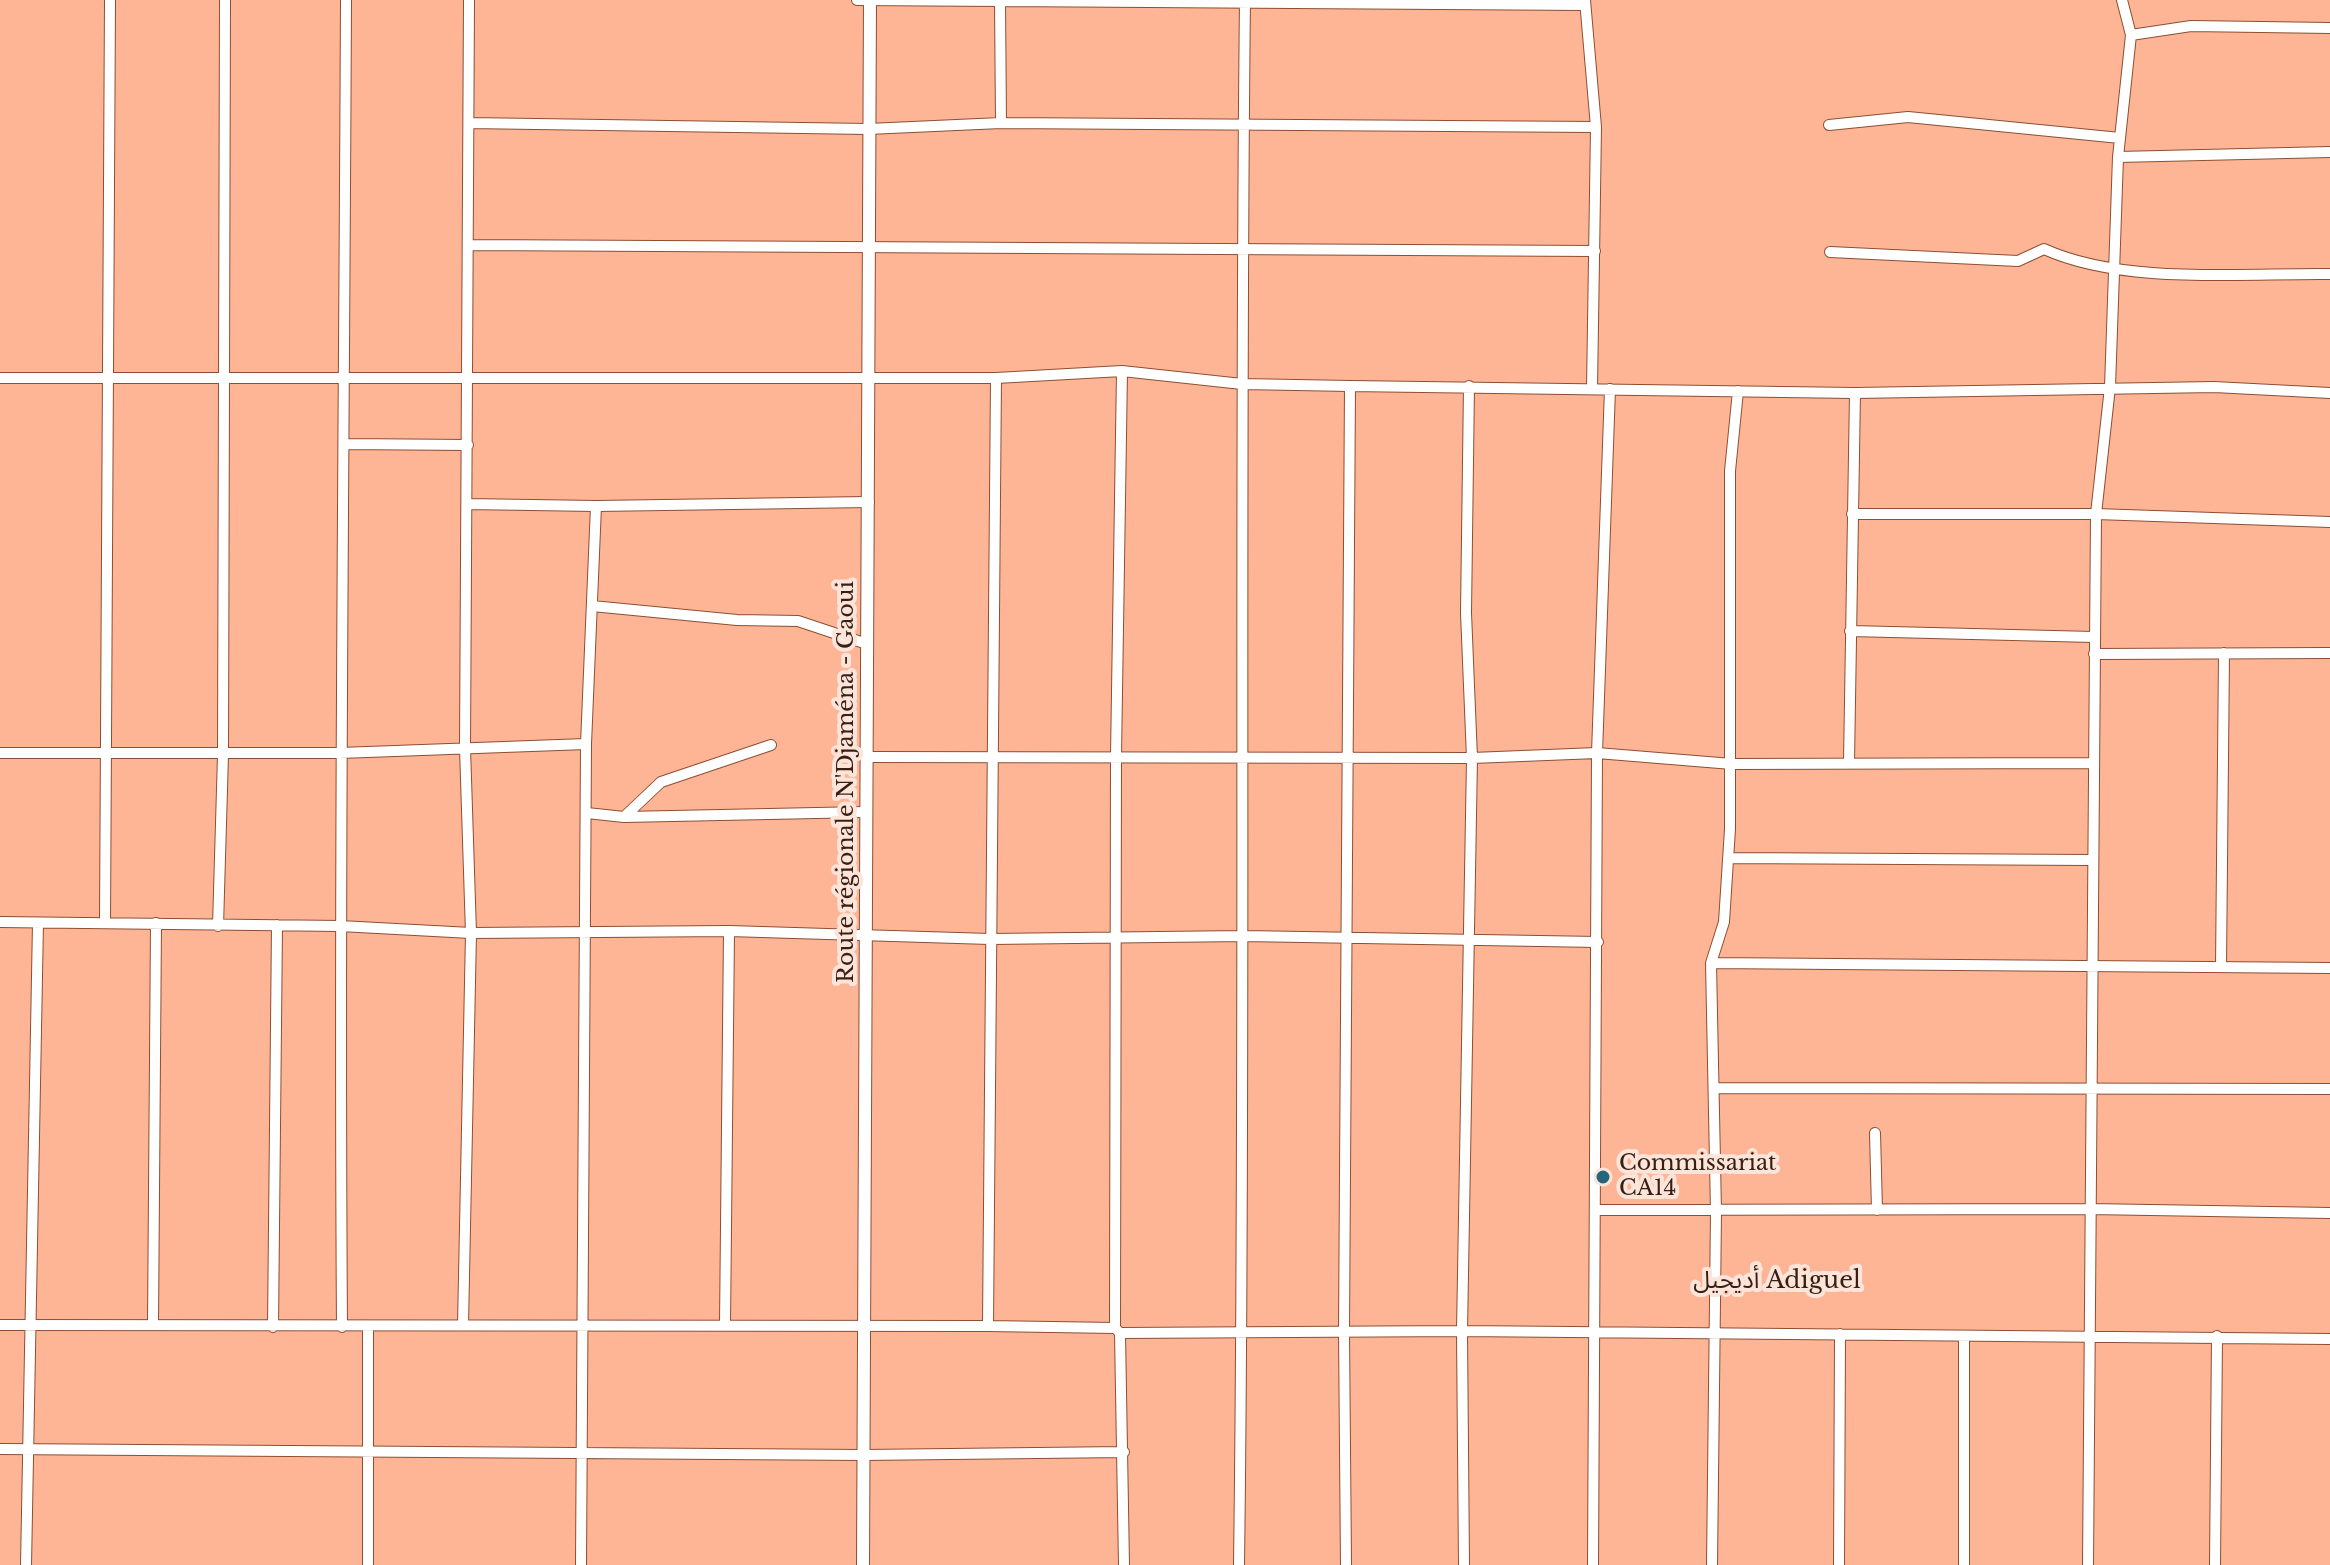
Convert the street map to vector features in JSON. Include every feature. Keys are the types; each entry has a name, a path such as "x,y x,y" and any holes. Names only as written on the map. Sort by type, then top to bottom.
{"street":[{"path":"105,923 110,0"},
{"path":"218,926 223,755 225,0"},
{"path":"342,1327 340,753 345,444 346,0"},
{"path":"463,1325 471,933 465,748 469,0"},
{"path":"857,0 1585,2 1596,127 1592,389"},
{"name":"Route régionale N'Djaména - Gaoui","path":"863,1565 870,0"},
{"path":"1000,0 1001,123"},
{"path":"2088,1565 2090,860 2096,514 2110,387 2118,157 2131,35 2122,0"},
{"path":"1239,1565 1245,758 1242,384 1246,247 1245,1"},
{"path":"2131,35 2191,26 2330,28"},
{"path":"1829,125 1908,117 2120,138"},
{"path":"469,123 868,129 1001,123 1596,127"},
{"path":"2118,157 2330,152"},
{"path":"469,245 1595,251"},
{"path":"1830,252 2018,261 2044,249 2072,262 2114,271 2330,274"},
{"path":"0,378 996,378 1122,371 1242,384 1350,386 1855,393 2110,387 2330,393"},
{"path":"1122,371 1116,938 1118,1331 1124,1452 1124,1565"},
{"path":"988,1326 996,378"},
{"path":"1346,1565 1344,1331 1350,386"},
{"path":"1464,1565 1462,1331 1472,758 1466,613 1469,386"},
{"path":"1593,1565 1597,753 1610,389"},
{"path":"1712,1565 1712,1333 1716,1212 1711,963 1724,922 1728,858 1732,764 1730,471 1738,391"},
{"path":"1849,762 1855,393"},
{"path":"345,444 468,445"},
{"path":"467,504 596,506 869,502"},
{"path":"581,1565 584,1453 583,931 586,744 596,506"},
{"path":"1852,514 2096,514 2330,522"},
{"path":"592,606 737,620 798,621 867,644"},
{"path":"1850,631 2094,637"},
{"path":"2221,967 2224,653"},
{"path":"2094,654 2330,653"},
{"path":"0,753 223,755 586,744"},
{"path":"624,817 661,782 771,745"},
{"path":"865,757 1472,758 1597,753 1732,764 2092,763"},
{"path":"587,813 624,817 865,812"},
{"path":"1728,858 2090,860"},
{"path":"0,922 340,926 471,933 729,931 990,939 1244,936 1598,942"},
{"path":"26,1565 38,923"},
{"path":"153,1324 156,923"},
{"path":"273,1327 277,925"},
{"path":"725,1325 729,931"},
{"path":"1711,963 2330,968"},
{"path":"1715,1088 2330,1089"},
{"path":"1875,1133 1877,1210"},
{"path":"1597,1210 2090,1209 2330,1213"},
{"path":"0,1325 988,1326 1118,1331 2088,1335 2330,1339"},
{"path":"368,1327 368,1565"},
{"path":"1839,1565 1840,1334"},
{"path":"1964,1336 1964,1565"},
{"path":"2215,1565 2217,1336"},
{"path":"0,1449 366,1449 864,1455 1124,1452"}],"place":[{"name":"Commissariat CA14","path":"1603,1177"}],"district":[{"name":"أديجيل Adiguel","path":"1777,1281"}]}
